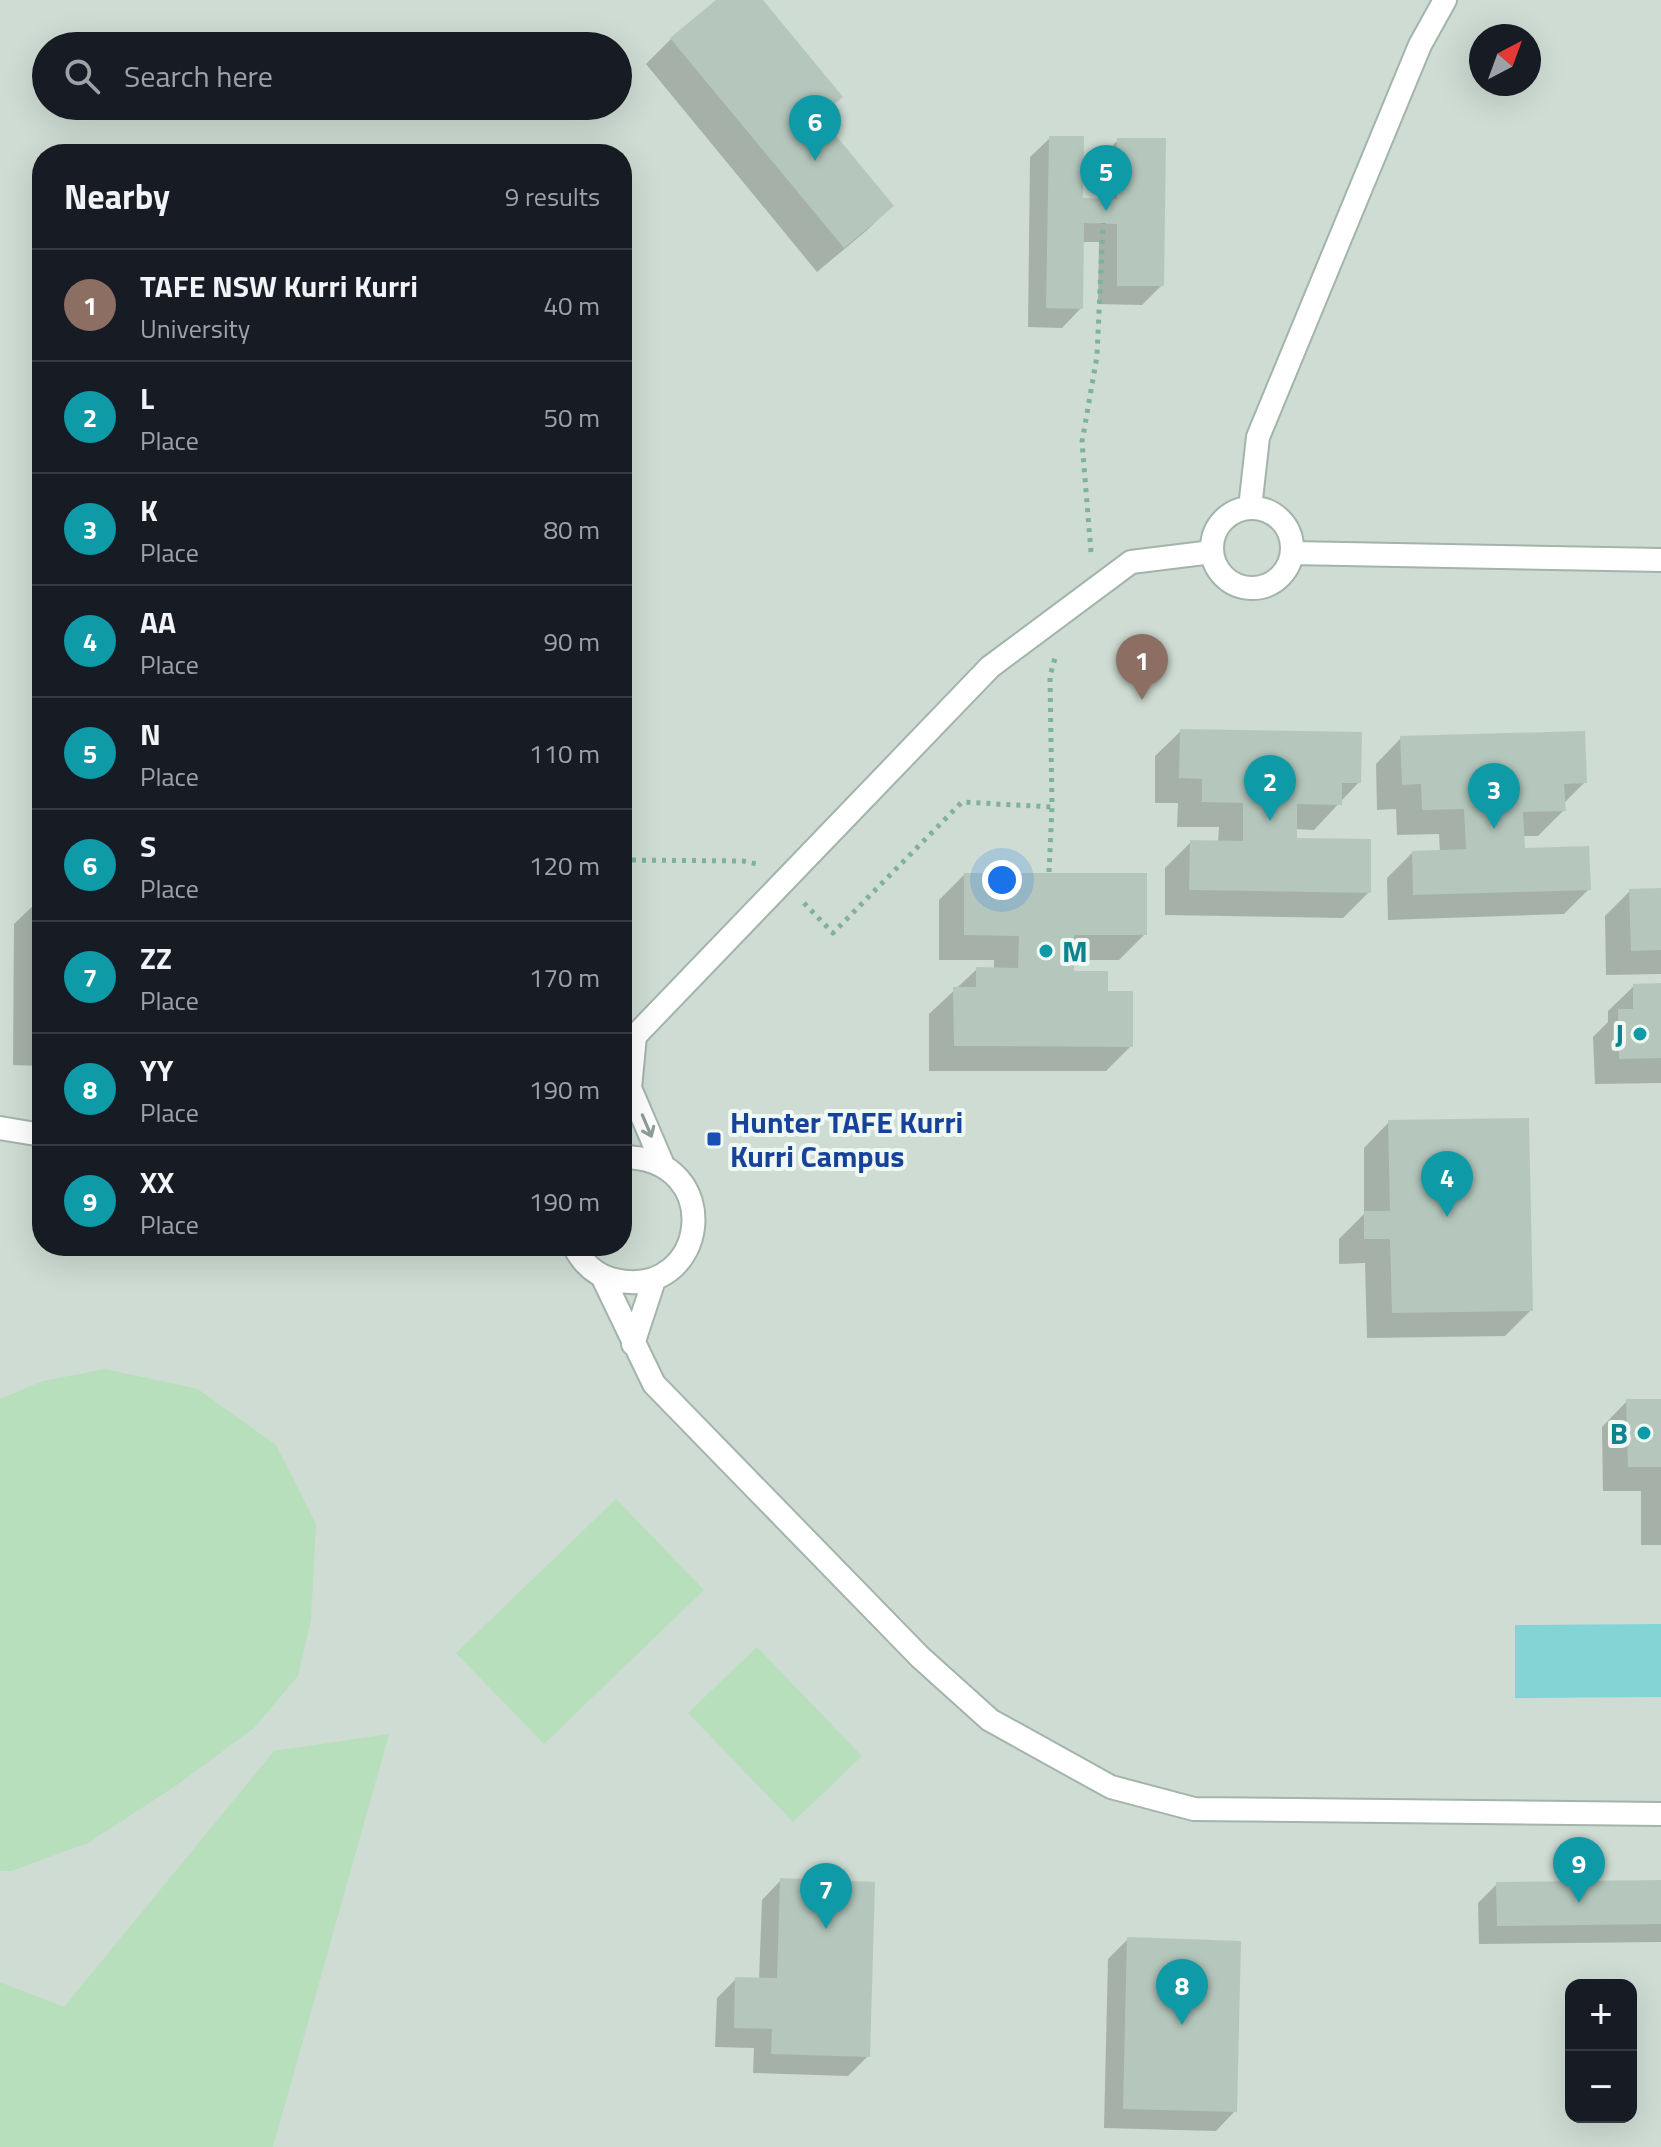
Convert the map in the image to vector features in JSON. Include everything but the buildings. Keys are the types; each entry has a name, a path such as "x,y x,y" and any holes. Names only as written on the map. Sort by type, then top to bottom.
{"lane":[{"path":"1250,508 1258,437 1420,45 1445,0"},
{"path":"1264,509 1276,516 1291,538 1292,553 1281,576 1258,588 1245,588 1233,583 1215,564 1212,552 1218,526 1237,510 1264,509"},
{"path":"632,1057 635,1036 990,667 1131,562 1212,552"},
{"path":"1292,553 1661,560"},
{"path":"632,1109 663,1165"},
{"path":"0,1128 32,1133"},
{"path":"603,1278 630,1284 654,1280 675,1267 689,1248 695,1224 692,1201 681,1179 663,1165 642,1157 632,1157"},
{"path":"580,1256 603,1278 654,1384 920,1657 990,1720 1111,1787 1194,1809 1661,1814"},
{"path":"633,1344 654,1280"}],"path":[{"path":"1049,872 1052,807 1050,676 1069,608 1092,564 1082,442 1097,356 1103,223"}],"shaded area":[{"path":"0,0 1661,0 1661,2147 0,2147"}],"green space":[{"path":"105,1369 198,1389 276,1445 316,1524 311,1619 298,1676 254,1728 177,1785 88,1843 11,1871 0,1871 0,1399 43,1381"},
{"path":"616,1499 704,1590 544,1744 456,1653"},
{"path":"757,1647 862,1756 793,1822 688,1713"},
{"path":"389,1734 273,2147 0,2147 0,1982 64,2007 274,1751"}],"water":[{"path":"1661,1624 1661,1697 1515,1698 1515,1625"}],"place":[{"name":"S","path":"815,161"},
{"name":"N","path":"1106,211"},
{"name":"TAFE NSW Kurri Kurri","path":"1142,700"},
{"name":"L","path":"1270,821"},
{"name":"K","path":"1494,829"},
{"name":"M","path":"1046,951"},
{"name":"J","path":"1640,1034"},
{"name":"Hunter TAFE Kurri Kurri Campus","path":"714,1139"},
{"name":"AA","path":"1447,1217"},
{"name":"B","path":"1644,1433"},
{"name":"XX","path":"1579,1903"},
{"name":"ZZ","path":"826,1929"},
{"name":"YY","path":"1182,2025"}]}
